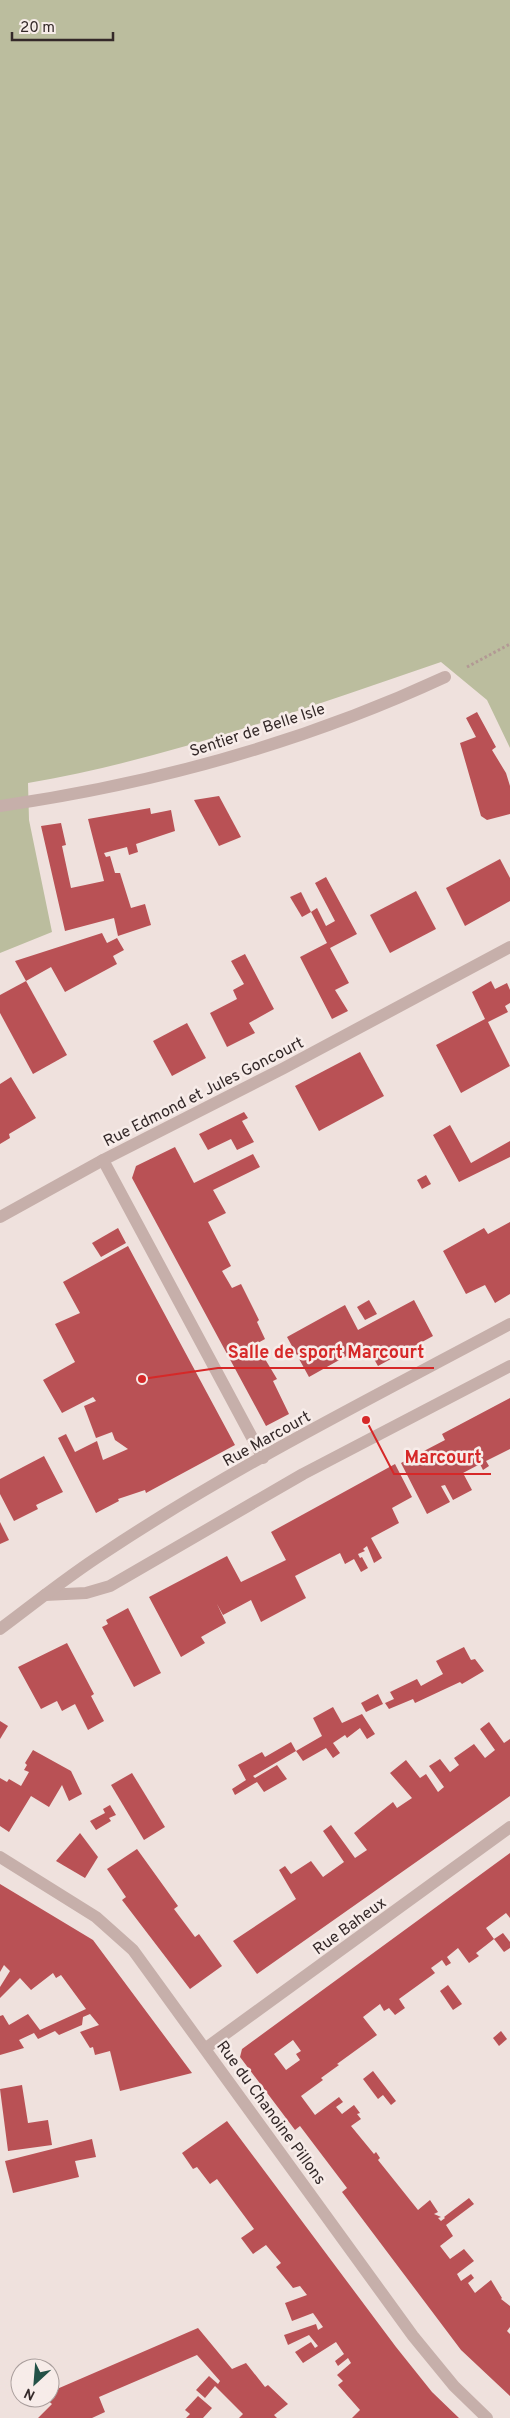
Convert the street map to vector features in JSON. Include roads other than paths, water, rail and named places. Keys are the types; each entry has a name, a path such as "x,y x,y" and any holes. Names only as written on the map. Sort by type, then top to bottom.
{"street":[{"name":"Sentier de Belle Isle","path":"0,806 123,784 250,751 389,702 445,677"},
{"name":"Rue Edmond et Jules Goncourt","path":"263,1458 102,1160 284,1068 510,946"},
{"path":"0,1217 102,1160"},
{"name":"Rue Marcourt","path":"0,1628 124,1540 263,1458 510,1324"},
{"path":"46,1595 86,1593 110,1586 303,1474 510,1366"},
{"name":"Rue Baheux","path":"206,2048 510,1827"},
{"name":"Rue du Chanoine Pillons","path":"0,1857 109,1926 133,1950 414,2336 454,2386 487,2418"}],"place":[{"name":"Salle de sport Marcourt","path":"142,1379"},
{"name":"Marcourt","path":"366,1420"}]}
